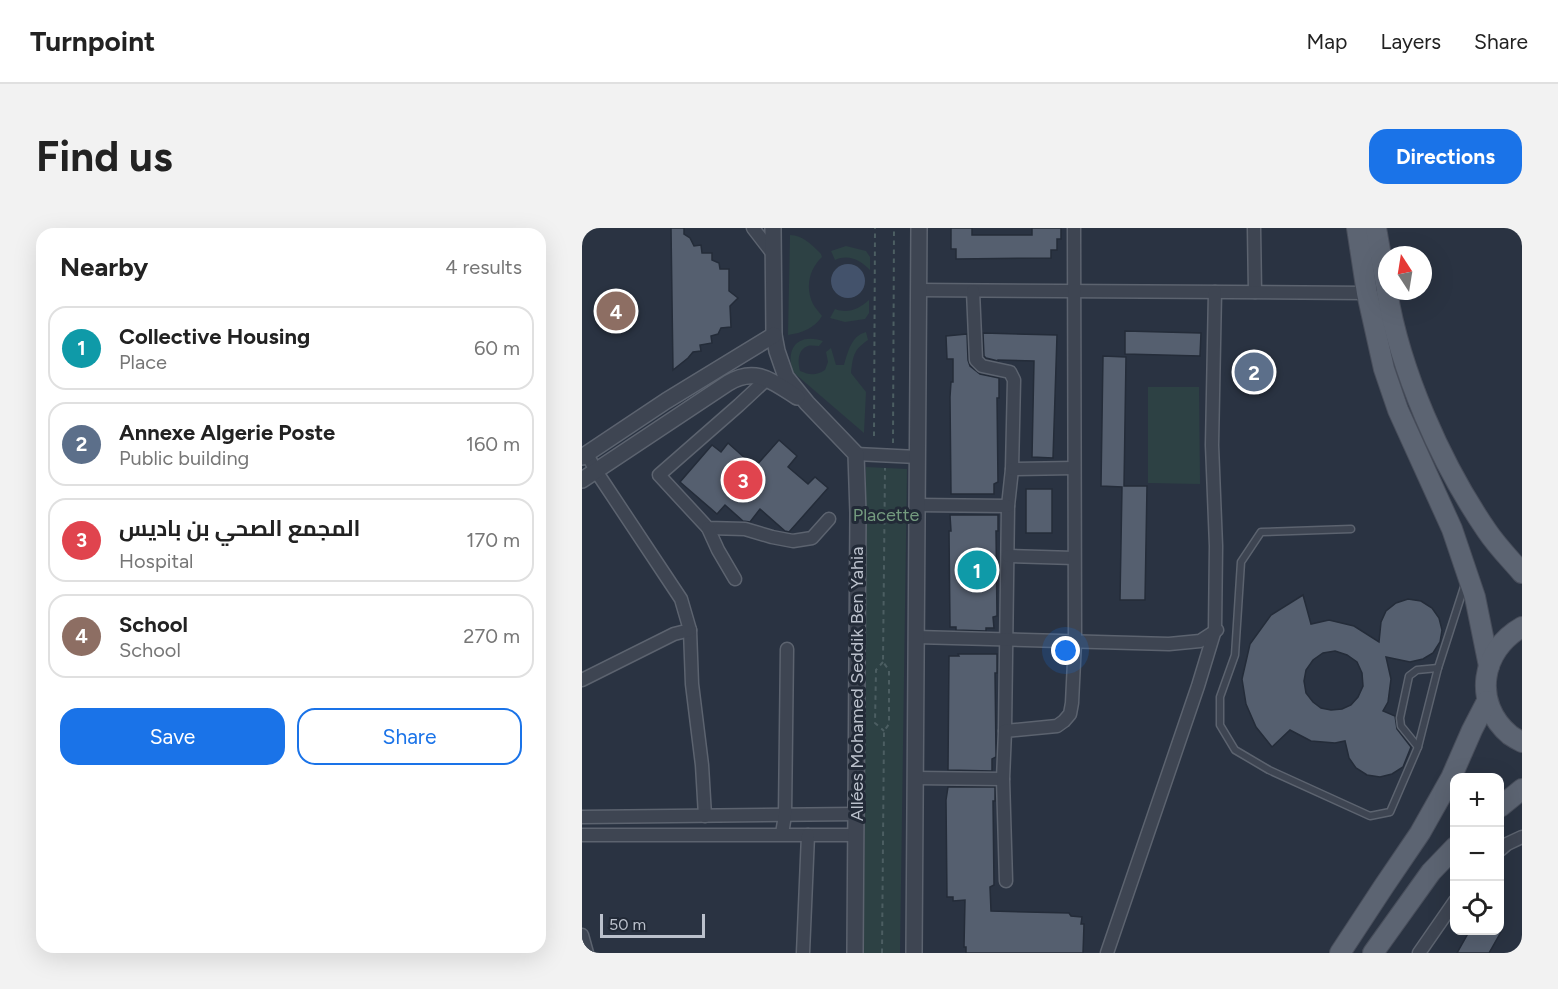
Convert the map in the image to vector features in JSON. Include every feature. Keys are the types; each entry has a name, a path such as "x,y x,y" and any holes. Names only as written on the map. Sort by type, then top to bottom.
{"main road":[{"path":"1357,228 1366,292 1384,369 1398,410 1452,529 1474,597 1489,666"},
{"path":"1376,228 1379,246"},
{"path":"1389,300 1397,336 1412,382 1459,488 1488,533 1522,573"},
{"path":"1522,627 1512,633 1498,648 1489,666 1485,682 1487,700 1496,719 1510,735 1522,742"},
{"path":"1340,953 1420,833 1451,778 1487,700"},
{"path":"1504,804 1522,789"},
{"path":"1504,816 1522,804"},
{"path":"1372,953 1431,872 1450,851"},
{"path":"1431,872 1450,858"}],"street":[{"path":"753,228 773,254"},
{"path":"773,228 774,335 786,377 807,403 856,454 917,457"},
{"path":"914,953 919,228"},
{"path":"1005,731 1057,726 1070,714 1072,703 1075,641 1074,228"},
{"path":"1254,228 1255,292"},
{"path":"918,290 1215,292 1378,290"},
{"path":"973,291 976,360 982,366 1010,372 1014,380 1012,469 1008,506 1003,778 1006,881"},
{"path":"1107,953 1219,630 1212,445 1215,292"},
{"path":"705,816 702,765 692,684 690,630 681,598 584,455 666,401 774,335"},
{"path":"582,480 742,376 751,375 767,379 807,403"},
{"path":"735,579 708,528 658,475 767,379"},
{"name":"Allées Mohamed Seddik Ben Yahia","path":"855,953 858,513 856,454"},
{"path":"1012,469 1074,468"},
{"path":"917,505 1008,506"},
{"path":"708,528 745,529 793,541 812,538 829,519"},
{"path":"1008,556 1074,558"},
{"path":"582,680 674,634 690,630"},
{"path":"916,638 1169,644 1200,640 1219,630"},
{"path":"782,834 785,815 787,649"},
{"path":"915,778 1003,778"},
{"path":"582,817 856,814"},
{"path":"582,835 856,835"},
{"path":"803,953 808,835"},
{"path":"1504,847 1522,837"},
{"path":"1419,953 1450,908"},
{"path":"582,935 587,953"}],"lane":[{"path":"1351,529 1261,532 1241,562 1235,655 1220,697 1220,725 1235,750 1269,771 1370,816 1390,812 1418,747 1438,668 1467,576"},
{"path":"1418,747 1401,726 1400,718 1410,676 1417,670 1438,668"}],"path":[{"path":"874,436 875,228"},
{"path":"893,443 894,228"},
{"path":"882,953 884,731 890,724 889,670 883,662 885,468"},
{"path":"883,662 876,670 875,723 884,731"}],"green space":[{"path":"790,235 803,239 821,254 822,257 811,273 809,292 813,304 822,316 808,329 788,335"},
{"path":"846,246 866,251 870,257 870,270 854,259 835,260 831,251"},
{"path":"869,300 869,313 865,319 845,322 830,318 835,309 853,310"},
{"path":"866,332 868,340 859,347 855,354 851,373 866,392 864,433 793,372 791,356 792,350 800,341 814,339 823,341 819,346 809,346 802,350 799,357 800,371 815,374 825,370 828,362 826,352 831,348 836,365 844,365 854,341"},
{"path":"1148,387 1199,387 1200,484 1148,483"},
{"name":"Placette","path":"866,467 907,469 900,953 863,953"}],"water":[{"path":"848,264 860,269 865,281 860,293 848,298 836,293 831,281 836,269"}],"building":[{"path":"671,228 684,228 684,234 690,238 694,246 701,245 702,253 712,253 712,260 719,263 720,269 729,269 729,291 738,298 730,306 731,327 721,328 718,334 711,336 712,343 700,345 701,351 693,352 673,370"},
{"path":"951,228 972,228 972,235 1032,235 1032,228 1061,228 1061,239 1057,239 1057,250 1051,250 1051,258 956,259 956,249 951,249"},
{"path":"1125,331 1201,333 1200,356 1125,354"},
{"path":"983,333 1057,335 1053,458 1032,457 1034,361 998,361 986,358"},
{"path":"967,334 970,366 980,374 999,378 999,398 997,398 998,482 994,484 994,494 951,494 950,397 951,382 953,382 953,359 947,359 946,336"},
{"path":"1103,356 1126,357 1124,486 1147,486 1145,600 1120,600 1122,487 1101,486"},
{"path":"779,440 797,456 788,467 808,484 815,477 828,488 789,532 760,509 750,522 743,521 725,505 717,514 680,482 712,445 721,452 728,443 755,467"},
{"path":"1026,489 1052,489 1052,533 1026,533"},
{"path":"950,515 998,515 998,531 996,531 997,616 993,617 994,628 986,628 986,631 956,630 956,627 950,627"},
{"path":"1303,595 1311,624 1329,620 1354,626 1379,642 1381,622 1386,611 1396,603 1408,599 1421,601 1432,608 1439,618 1442,630 1440,642 1433,653 1423,659 1410,662 1386,657 1391,679 1388,702 1383,711 1395,716 1397,729 1411,747 1403,767 1392,774 1380,777 1367,775 1356,768 1349,758 1345,741 1335,743 1311,741 1290,730 1272,747 1256,727 1246,704 1242,679 1250,644 1271,615","holes":["1335,651 1357,662 1362,673 1363,686 1358,697 1351,705 1342,709 1321,708 1306,693 1304,681 1306,670 1313,660 1323,653"]},
{"path":"958,654 997,654 997,673 995,673 996,757 992,759 992,771 948,770 949,656 959,656"},
{"path":"948,787 995,787 995,801 993,801 994,885 990,887 991,911 1069,913 1071,916 1082,917 1081,924 1084,924 1083,953 966,953 966,947 964,947 965,900 953,901 953,897 947,897 946,800"},
{"path":"1467,935 1499,935 1489,953 1457,953"}],"place":[{"name":"School","path":"616,311"},
{"name":"Annexe Algerie Poste","path":"1254,372"},
{"name":"المجمع الصحي بن باديس","path":"743,480"},
{"name":"Collective Housing","path":"977,570"}]}
